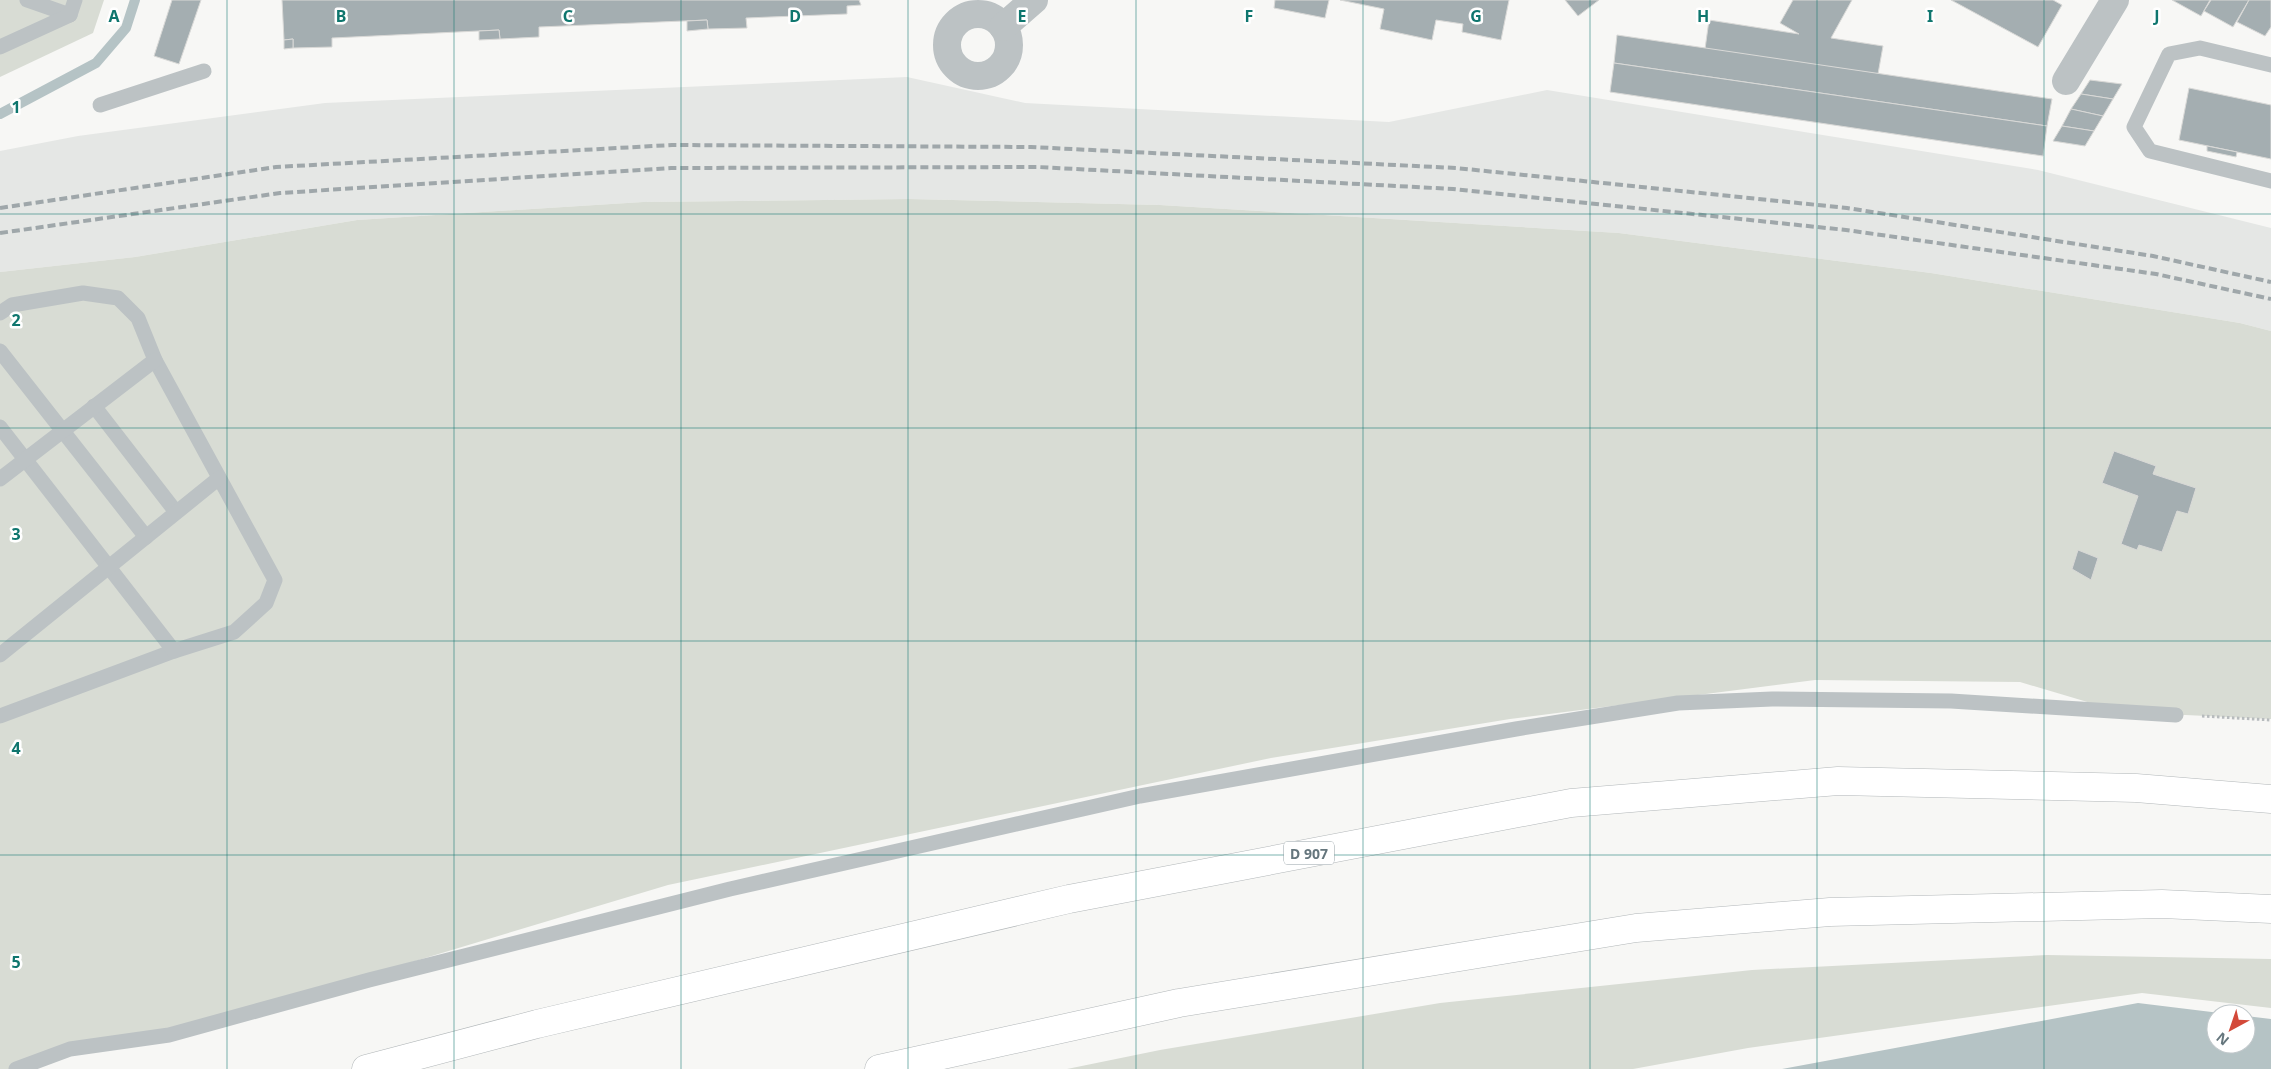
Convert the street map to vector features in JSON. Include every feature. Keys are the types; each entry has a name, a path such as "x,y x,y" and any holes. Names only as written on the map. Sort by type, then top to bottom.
{"highway":[{"name":"D 907","path":"366,1069 537,1024 1068,899 1571,803 1838,781 2136,788 2271,799"},
{"path":"879,1069 1178,1003 1636,928 1830,912 2162,904 2271,909"}],"street":[{"path":"1003,27 1034,0"},
{"path":"2066,81 2114,0"}],"lane":[{"path":"27,0 70,15"},
{"path":"0,47 70,15 75,0"},
{"path":"2271,65 2200,48 2168,54 2134,127 2150,151 2271,181"},
{"path":"100,105 204,71"},
{"path":"0,313 12,305 83,293 118,298 138,318 155,360 274,580 266,603 234,632 174,651 0,716"},
{"path":"0,351 146,537"},
{"path":"0,479 155,360"},
{"path":"94,406 176,512"},
{"path":"0,427 110,566 174,651"},
{"path":"0,654 219,478"},
{"path":"16,1069 70,1049 169,1035 369,980 730,889 1140,796 1516,729 1678,703 1772,699 1951,701 2176,715"}],"path":[{"path":"2176,715 2271,720"}],"shaded area":[{"path":"0,0 104,0 93,33 0,77"},
{"path":"907,77 1025,103 1389,122 1547,90 2038,170 2271,228 2271,331 2240,323 1931,273 1619,233 1160,205 909,199 643,202 357,220 135,257 0,272 0,151 78,136 325,103"},
{"path":"909,199 1160,205 1619,233 1931,273 2240,323 2271,331 2271,719 2121,712 2020,682 1815,680 1510,719 1271,758 668,885 169,1035 70,1049 16,1069 0,1069 0,272 135,257 357,220 643,202"},
{"path":"2047,955 2271,959 2271,1008 2256,1006 2256,1004 2237,1004 2142,993 1748,1048 1633,1069 1067,1069 1160,1050 1440,1003 1752,970"},
{"path":"2138,1003 2206,1011 2206,1054 2256,1054 2256,1017 2271,1019 2271,1069 1782,1069"}],"building":[{"path":"172,0 201,0 179,64 154,56"},
{"path":"282,0 859,0 861,5 847,6 847,14 746,18 747,28 708,29 707,20 539,27 539,37 500,39 499,30 332,38 332,47 293,48 293,39 284,40"},
{"path":"1275,0 1329,0 1325,18 1274,8"},
{"path":"1340,0 1509,0 1501,40 1462,32 1463,24 1436,20 1432,40 1380,29 1384,9"},
{"path":"1565,0 1599,0 1578,16"},
{"path":"1793,0 1852,0 1831,38 1883,46 1878,74 1705,49 1709,20 1799,34 1780,23"},
{"path":"1951,0 2053,0 2062,5 2038,47"},
{"path":"2172,0 2210,0 2201,16"},
{"path":"2211,0 2249,0 2233,27 2204,11"},
{"path":"2249,0 2271,0 2271,27 2265,36 2237,22"},
{"path":"707,20 708,29 687,31 687,21"},
{"path":"499,30 500,39 479,40 479,31"},
{"path":"1617,35 2052,99 2047,126 1614,63"},
{"path":"293,39 293,48 284,49 284,40"},
{"path":"1614,63 2047,126 2043,156 1610,92"},
{"path":"2090,80 2122,84 2113,99 2081,94"},
{"path":"2189,88 2271,105 2271,159 2179,140"},
{"path":"2081,94 2113,99 2103,116 2071,109"},
{"path":"2071,109 2103,116 2094,131 2062,126"},
{"path":"2062,126 2094,131 2085,146 2053,141"},
{"path":"2207,146 2237,152 2236,157 2207,151"},
{"path":"2114,451 2156,466 2153,474 2196,488 2188,514 2177,511 2162,552 2139,545 2137,550 2121,544 2138,496 2102,483"},
{"path":"2078,550 2098,558 2091,580 2072,569"}],"waterway":[{"path":"0,114 96,63 126,28 135,0"}],"railway":[{"path":"0,208 276,167 672,145 1031,147 1456,168 1847,208 2153,256 2271,282"},
{"path":"0,233 280,193 671,168 1038,167 1453,189 1846,230 2156,274 2271,299"}]}
